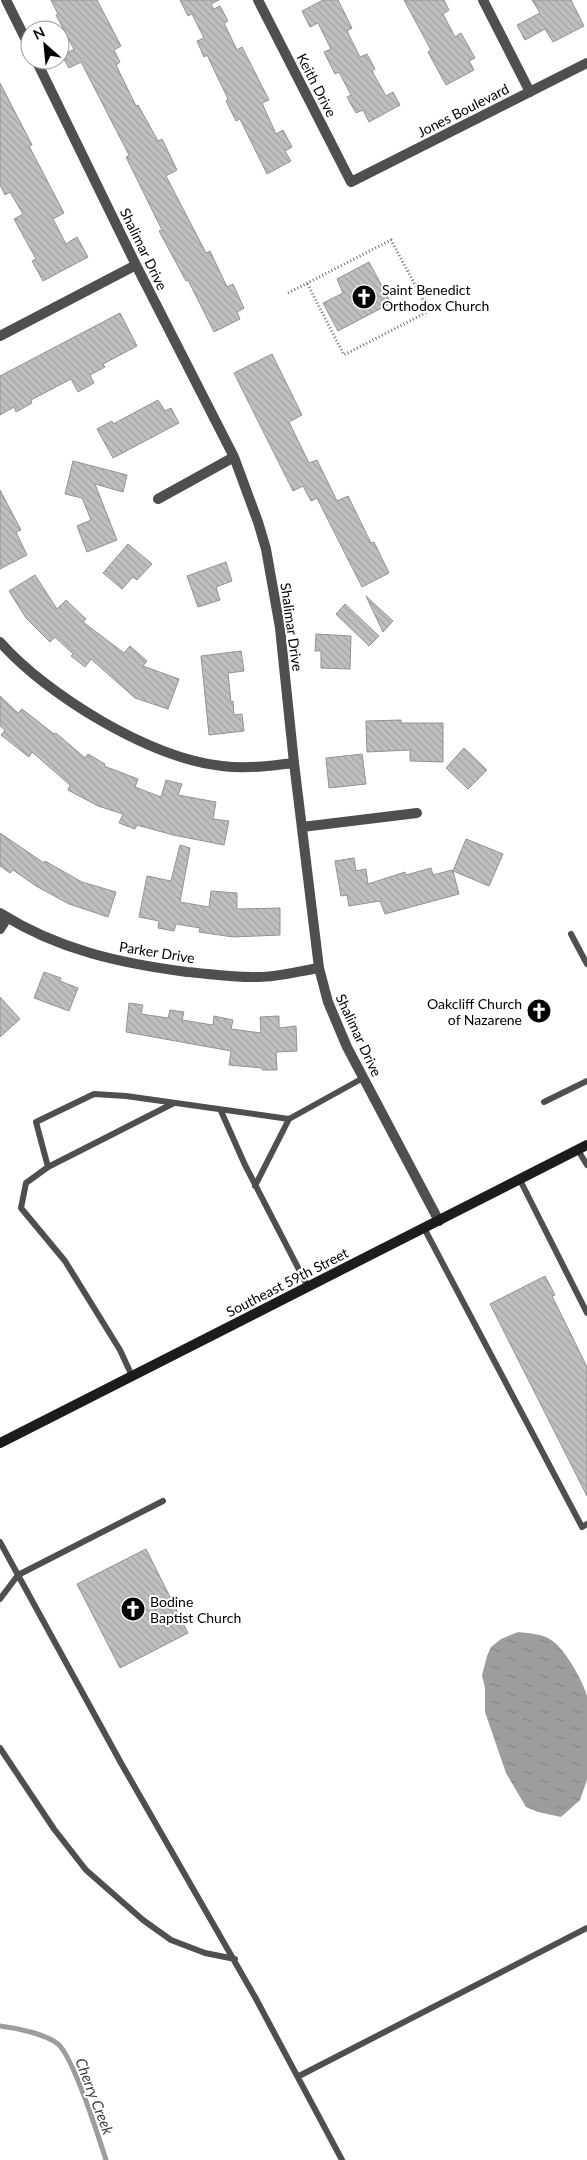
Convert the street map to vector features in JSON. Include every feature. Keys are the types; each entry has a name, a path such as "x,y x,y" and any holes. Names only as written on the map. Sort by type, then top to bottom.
{"main road":[{"name":"Southeast 59th Street","path":"0,1443 583,1148"}],"street":[{"path":"6,0 20,28"},
{"name":"Keith Drive","path":"258,0 350,182"},
{"path":"483,0 530,92"},
{"name":"Jones Boulevard","path":"350,182 587,63"},
{"name":"Shalimar Drive","path":"41,70 136,265 234,457 258,522 272,580 280,628 318,968 336,1024 439,1221"},
{"path":"0,336 136,265"},
{"path":"158,499 234,457"},
{"path":"0,642 15,658 70,700 107,724 146,744 170,753 221,766 258,767 294,763"},
{"path":"302,826 417,813"},
{"path":"0,929 4,915"},
{"name":"Parker Drive","path":"4,915 60,944 126,963 234,978 260,978 318,968"}],"lane":[{"path":"571,934 587,964"},
{"path":"256,1186 289,1119 363,1078"},
{"path":"544,1102 587,1081"},
{"path":"48,1167 36,1122 94,1094 126,1096 289,1119"},
{"path":"132,1376 120,1350 65,1261 21,1208 26,1184 48,1167 174,1103"},
{"path":"222,1111 256,1186 308,1287"},
{"path":"583,1148 587,1165"},
{"path":"520,1180 587,1313"},
{"path":"424,1228 582,1527 587,1524"},
{"path":"0,1599 18,1575 163,1501"},
{"path":"0,1542 120,1763 235,1959 299,2076 342,2160"},
{"path":"0,1748 54,1829 86,1870 143,1920 171,1940 206,1953 235,1959"},
{"path":"299,2076 587,1928"}],"path":[{"path":"288,293 307,283 391,240 429,312 344,355 307,283"}],"water":[{"path":"518,1632 546,1637 559,1647 576,1672 587,1696 587,1780 580,1800 561,1817 538,1812 526,1807 506,1773 485,1712 485,1688 482,1675 487,1656 491,1647 501,1639"}],"building":[{"path":"51,0 97,0 121,46 114,50 120,62 116,65 136,106 138,105 158,141 162,139 177,170 166,176 206,253 210,251 227,287 233,284 244,308 237,312 240,319 214,332 188,280 186,281 159,231 162,230 126,157 129,155 81,62 70,68 70,51 74,49 70,41 70,20 59,20 56,15 58,14"},
{"path":"180,0 219,0 211,4 214,9 220,6 228,21 224,23 237,50 242,47 269,100 262,103 276,134 283,130 292,147 285,151 291,161 267,174 240,119 236,121 226,101 228,99 207,55 204,57 197,41 204,38 192,14 188,16"},
{"path":"323,0 338,0 352,28 347,31 360,57 367,54 375,69 372,71 386,96 393,92 400,105 369,122 363,110 356,113 347,97 351,95 339,72 335,74 324,52 331,49 318,23 310,27 302,11"},
{"path":"404,0 444,0 449,10 443,14 455,37 461,33 475,58 469,61 474,70 446,85 428,52 431,50"},
{"path":"532,0 571,0 584,26 553,42 545,29 525,40 517,25 540,13"},
{"path":"0,83 32,145 29,146 64,213 53,219 66,244 77,237 88,257 43,281 32,261 36,259 14,219 23,214 10,192 5,195 0,185"},
{"name":"Saint Benedict Orthodox Church","path":"369,262 391,303 338,331 323,303 343,293 337,279"},
{"path":"120,313 137,346 103,364 105,367 90,375 94,383 78,392 71,379 31,400 32,403 16,412 14,407 0,415 0,376"},
{"path":"272,354 302,415 289,422 309,463 317,460 337,501 348,496 371,543 374,542 389,573 362,587 317,498 311,501 303,486 293,491 234,373"},
{"path":"158,400 165,411 171,408 179,423 113,458 97,429 112,421 113,424"},
{"path":"73,461 127,475 123,492 95,484 117,540 87,552 77,526 91,520 82,498 65,494"},
{"path":"0,490 21,530 16,532 27,555 0,569"},
{"path":"128,544 152,564 137,580 133,577 122,589 103,573"},
{"path":"226,562 232,581 216,587 220,600 198,607 187,576"},
{"path":"35,575 57,609 66,600 86,619 83,622 124,653 130,646 147,661 143,666 179,679 168,709 135,698 91,659 85,667 71,656 73,654 55,637 50,642 26,618 9,591"},
{"path":"366,596 393,621 383,632"},
{"path":"345,604 379,636 369,646 336,614"},
{"path":"316,634 351,636 350,669 321,668 321,651 315,651"},
{"path":"241,651 244,671 228,673 234,715 242,714 244,731 209,735 201,656"},
{"path":"0,696 18,713 22,709 54,734 56,733 85,758 88,754 105,764 104,766 138,779 135,787 161,797 166,780 182,784 178,795 216,802 213,819 229,821 224,845 173,835 137,825 135,829 119,823 123,814 98,806 68,790 70,785 32,752 29,757 1,735 5,730 0,726"},
{"path":"401,720 401,723 443,723 443,762 410,761 410,750 367,752 366,721"},
{"path":"464,748 487,770 468,789 446,768"},
{"path":"362,754 366,784 329,788 326,758"},
{"path":"0,833 44,863 45,861 82,882 116,892 108,917 69,904 36,886 13,870 10,873 0,866"},
{"path":"466,839 503,854 489,886 453,871"},
{"path":"180,845 190,848 180,902 209,907 211,891 237,893 237,909 280,908 280,935 233,937 199,932 200,928 176,924 174,931 158,928 159,921 139,917 147,876 171,881"},
{"path":"354,858 356,871 366,869 368,884 405,872 406,875 431,868 433,875 453,871 459,894 385,914 380,901 349,906 347,895 341,896 335,861"},
{"path":"44,972 61,978 60,981 78,988 69,1011 34,998"},
{"path":"0,997 20,1019 0,1037"},
{"path":"129,1003 143,1005 141,1014 168,1018 170,1010 184,1012 182,1020 213,1025 214,1016 233,1020 231,1029 261,1033 260,1017 279,1016 279,1028 296,1026 297,1051 276,1052 277,1070 262,1070 262,1068 229,1065 231,1051 126,1032"},
{"path":"545,1276 555,1295 552,1296 587,1367 587,1496 490,1304"},
{"name":"Bodine Baptist Church","path":"146,1549 188,1633 120,1668 77,1584"}],"waterway":[{"name":"Cherry Creek","path":"0,2026 39,2034 58,2044 78,2081 106,2160"}],"place":[{"name":"Saint Benedict Orthodox Church","path":"364,297"},
{"name":"Oakcliff Church of Nazarene","path":"539,1011"},
{"name":"Bodine Baptist Church","path":"133,1609"}]}
